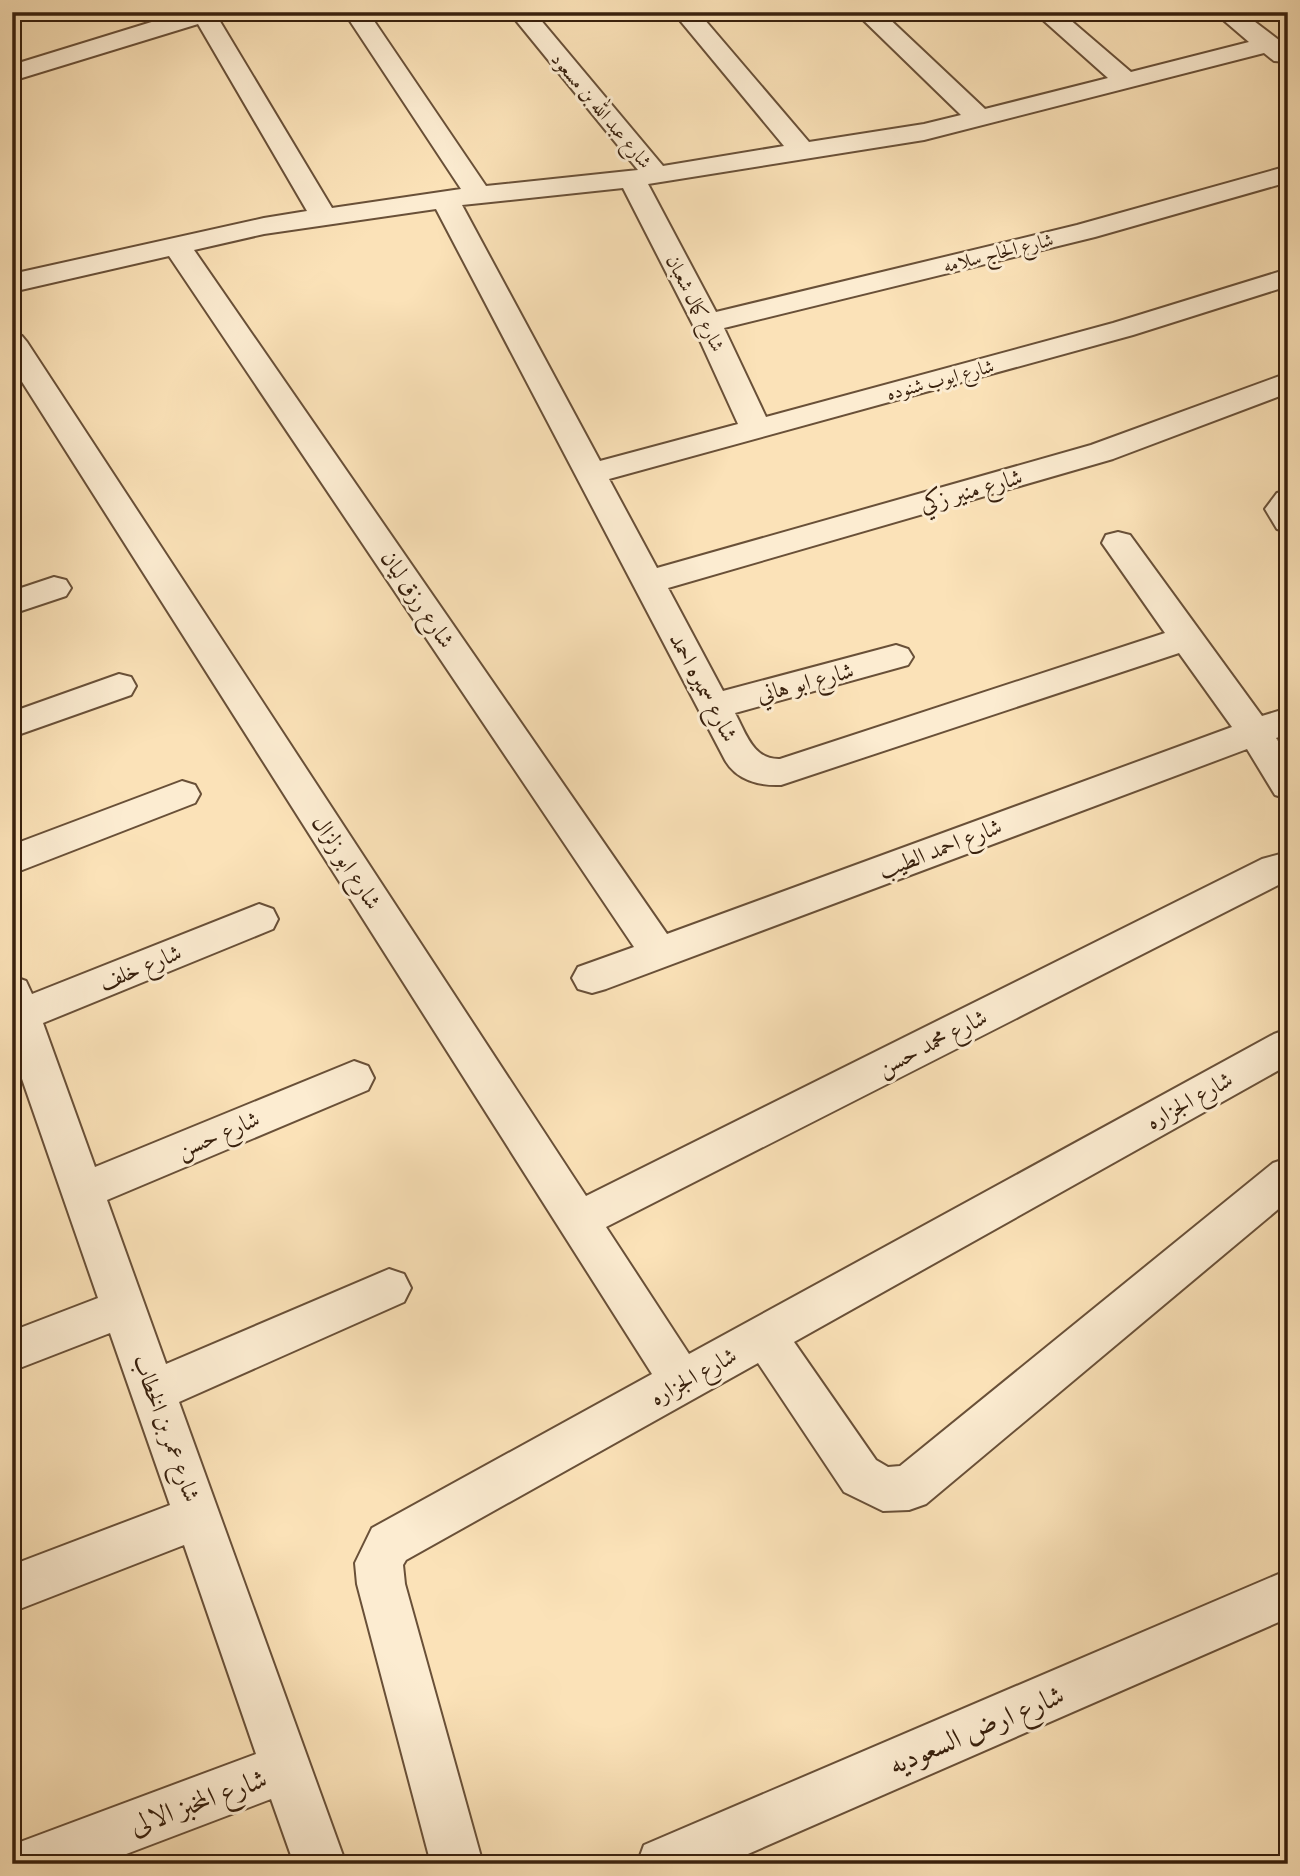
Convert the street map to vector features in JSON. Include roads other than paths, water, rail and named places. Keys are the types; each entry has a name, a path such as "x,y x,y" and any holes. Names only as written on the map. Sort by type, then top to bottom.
{"street":[{"path":"356,12 480,197"},
{"name":"شارع عبد الله بن مسعود","path":"521,12 644,177"},
{"path":"685,12 804,153"},
{"path":"867,12 980,118"},
{"path":"1046,12 1127,81"},
{"path":"1226,12 1278,52"},
{"path":"12,73 208,13 324,217"},
{"path":"12,283 176,245 324,217 644,177 924,132 1127,81 1278,52"},
{"name":"شارع الحاج سلامه","path":"706,323 1086,230 1288,174"},
{"name":"شارع كمال شعبان","path":"644,177 706,323 756,429"},
{"name":"شارع سميره احمد","path":"445,200 743,760 759,771 781,772 1187,638"},
{"name":"شارع رزق ليان","path":"176,245 659,953"},
{"name":"شارع ايوب شنوده","path":"591,474 1123,329 1288,277"},
{"name":"شارع ابو زلزال","path":"12,342 682,1382"},
{"name":"شارع منير زكي","path":"648,582 1102,452 1288,382"},
{"path":"1288,500 1281,509 1288,522"},
{"path":"1118,543 1187,638 1271,725 1288,786"},
{"path":"12,603 54,588"},
{"name":"شارع ابو هاني","path":"714,706 896,657"},
{"path":"12,725 120,686"},
{"name":"شارع احمد الطيب","path":"592,978 1271,725"},
{"path":"12,860 182,794"},
{"name":"شارع محمد حسن","path":"578,1221 1275,869 1288,866"},
{"name":"شارع خلف","path":"16,1004 259,919"},
{"name":"شارع عمر بن الخطاب","path":"16,1004 320,1864"},
{"name":"شارع الجزاره","path":"457,1864 381,1584 379,1563 383,1553 398,1538 1288,1045"},
{"name":"شارع حسن","path":"83,1191 354,1078"},
{"path":"765,1336 860,1476 883,1489 909,1488 1288,1177"},
{"path":"154,1391 389,1288"},
{"path":"12,1351 124,1308"},
{"path":"12,1589 198,1517"},
{"name":"شارع ارض السعوديه","path":"663,1864 1288,1594"},
{"name":"شارع المخبز الالى","path":"30,1864 287,1768"}]}
